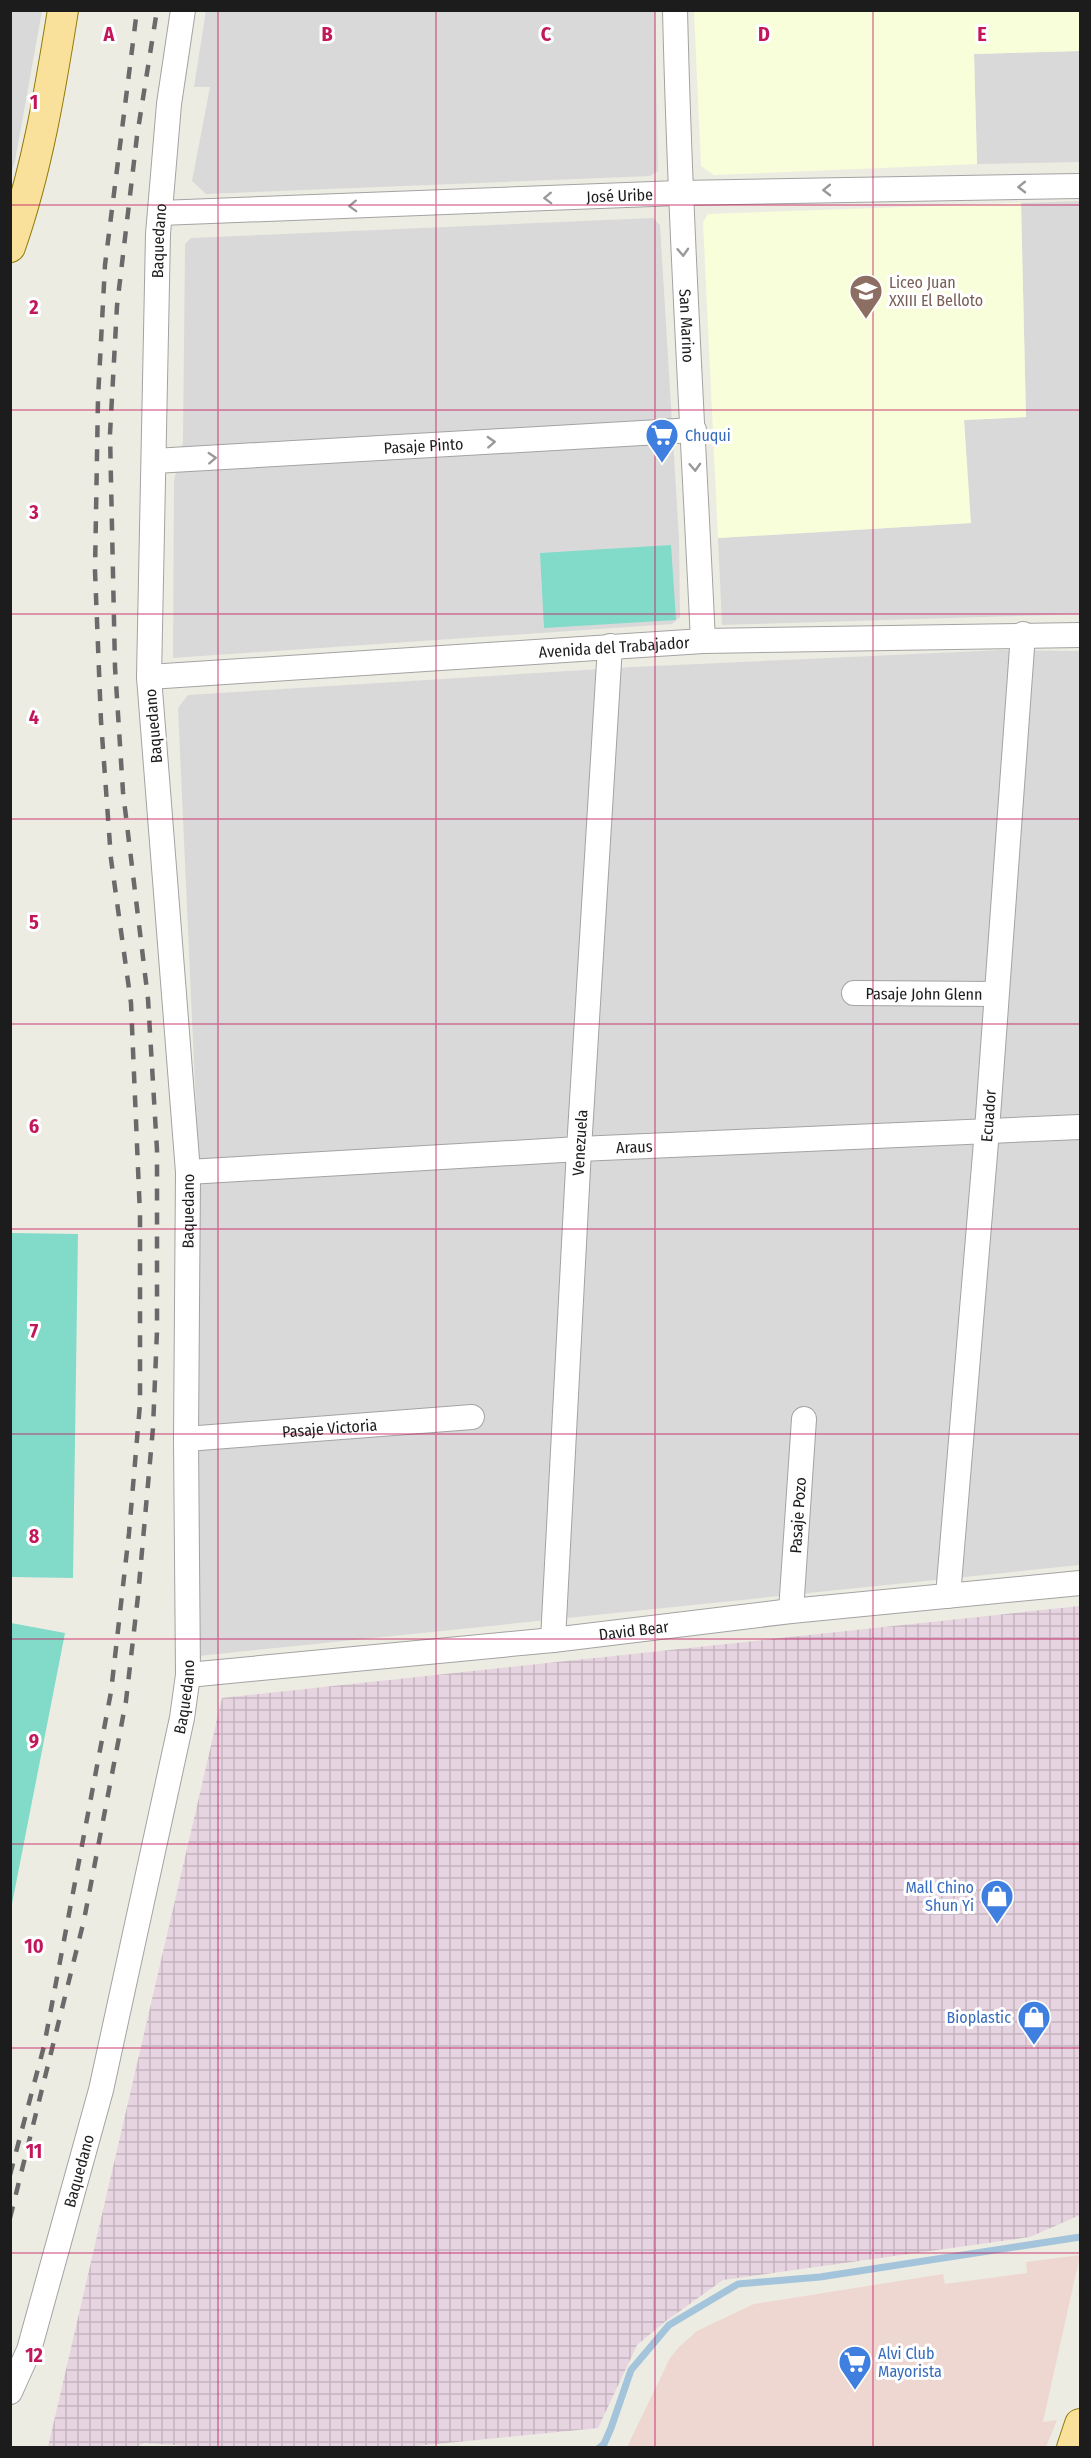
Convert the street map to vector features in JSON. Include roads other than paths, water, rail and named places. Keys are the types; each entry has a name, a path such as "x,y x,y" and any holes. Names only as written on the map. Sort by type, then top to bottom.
{"main road":[{"path":"13,230 45,119 63,10"},
{"path":"1072,2448 1080,2424"}],"street":[{"name":"Baquedano","path":"10,2392 29,2350 101,2090 182,1718 188,1675 186,1439 188,1172 149,676 160,213 169,104 183,10"},
{"name":"San Marino","path":"675,10 679,193 694,430 703,641"},
{"name":"José Uribe","path":"160,213 679,193 1080,186"},
{"name":"Pasaje Pinto","path":"154,461 694,430"},
{"name":"Avenida del Trabajador","path":"149,676 703,641 1023,634 1080,635"},
{"name":"Ecuador","path":"948,1596 987,1130 1023,634"},
{"name":"Venezuela","path":"553,1640 579,1149 610,646"},
{"name":"Pasaje John Glenn","path":"854,993 996,994"},
{"name":"Araus","path":"188,1172 579,1149 1080,1127"},
{"name":"Pasaje Victoria","path":"186,1439 472,1417"},
{"name":"Pasaje Pozo","path":"791,1611 804,1419"},
{"name":"David Bear","path":"188,1675 553,1640 791,1611 1080,1583"}],"waterway":[{"path":"599,2448 604,2444 611,2428 631,2370 669,2325 738,2284 820,2277 1080,2237"}],"railway":[{"path":"10,2175 44,2046 111,1692 129,1533 140,1404 140,1215 131,1003 111,859 101,721 95,571 98,398 105,265 137,10"},
{"path":"10,2218 84,1920 126,1701 153,1428 157,1331 157,1150 148,999 123,792 115,667 110,434 117,306 137,136 157,10"}],"place":[{"name":"Liceo Juan XXIII El Belloto","path":"866,320"},
{"name":"Chuqui","path":"662,464"},
{"name":"Mall Chino Shun Yi","path":"997,1925"},
{"name":"Bioplastic","path":"1034,2046"},
{"name":"Alvi Club Mayorista","path":"855,2391"}]}
